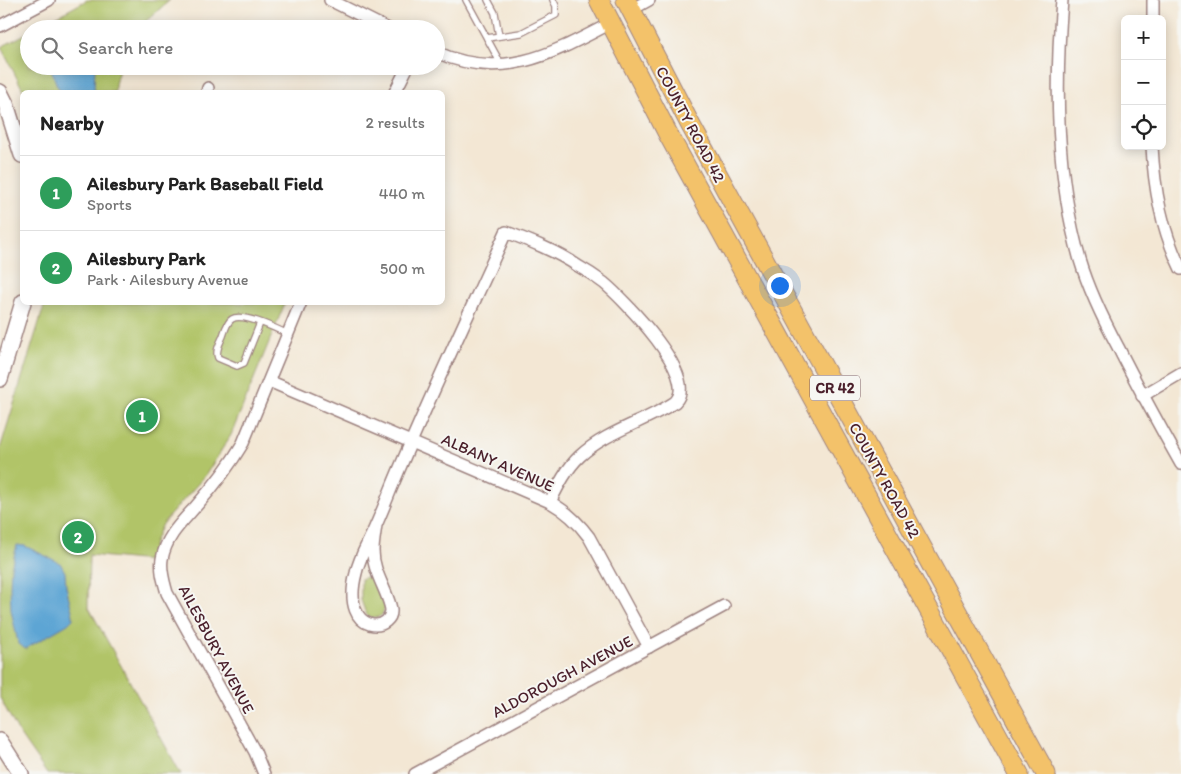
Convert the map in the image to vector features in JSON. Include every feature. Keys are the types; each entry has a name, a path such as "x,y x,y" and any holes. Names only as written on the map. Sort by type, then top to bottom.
{"highway":[{"path":"599,0 611,23 622,22 693,156 742,218"},
{"name":"COUNTY ROAD 42","path":"628,5 667,82 1046,774"},
{"name":"COUNTY ROAD 42","path":"611,23 1018,774"},
{"path":"844,455 865,444"}],"street":[{"path":"0,26 49,0"},
{"path":"330,0 370,20"},
{"path":"628,5 649,0"},
{"path":"1062,0 1059,40 1058,119 1061,166 1080,260 1098,309 1142,396 1181,464"},
{"path":"1153,0 1153,15"},
{"path":"445,55 463,62 480,65 519,64 561,49 611,23"},
{"path":"396,90 404,75"},
{"path":"0,92 6,104 20,149"},
{"path":"1152,150 1153,174 1158,199 1170,244 1181,269"},
{"path":"376,525 374,559 376,570 392,609 387,621 373,625 366,624 355,611 352,590 358,566 411,442 506,232 532,242 577,265 603,282 649,330 668,356 682,386 680,397 672,405 598,443 579,456 566,473 550,502"},
{"path":"0,379 22,305"},
{"name":"AILESBURY AVENUE","path":"264,774 255,752 168,593 161,568 164,551 179,523 223,473 244,443 300,305"},
{"path":"1142,396 1181,373"},
{"name":"ALBANY AVENUE","path":"269,381 550,502 572,517 590,537 649,647"},
{"name":"ALDOROUGH AVENUE","path":"415,774 724,606"},
{"path":"0,741 21,774"}],"lane":[{"path":"466,0 502,64"},
{"path":"488,0 495,13 499,36"},
{"path":"486,38 521,33 556,15 556,6 553,0"},
{"path":"260,323 244,363 238,366 218,358 216,353 231,319 240,316 260,323 288,334"}],"green space":[{"path":"87,0 170,0 147,20 50,20"},
{"path":"20,37 20,75 118,75 115,90 23,90 1,47"},
{"path":"44,305 284,305 231,435 205,476 162,524 154,542 150,561 89,555 88,606 181,774 47,774 20,735 0,698 0,449"},
{"path":"368,576 374,579 385,608 382,615 376,618 366,614 361,600 361,579"}],"water":[{"path":"53,75 95,75 94,90 60,90"},
{"path":"17,545 25,546 60,563 65,572 66,586 73,615 73,619 68,624 25,649 18,643 11,610 11,568"}],"place":[{"name":"Ailesbury Park Baseball Field","path":"142,416"},
{"name":"Ailesbury Park","path":"78,537"}]}
